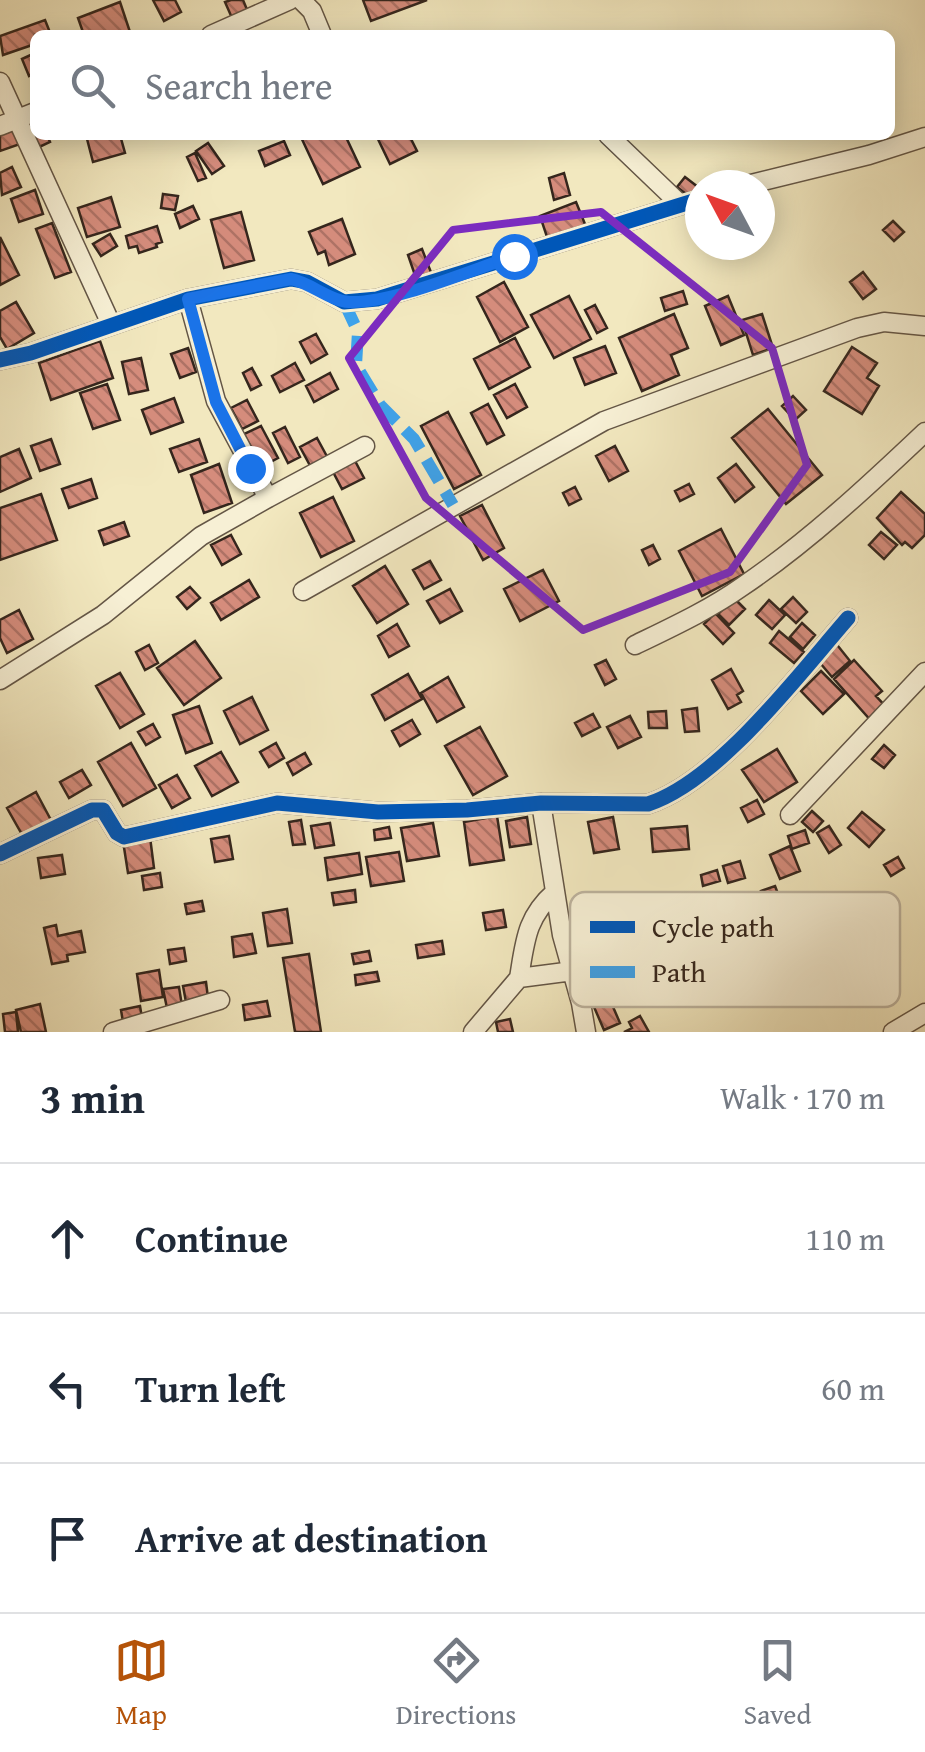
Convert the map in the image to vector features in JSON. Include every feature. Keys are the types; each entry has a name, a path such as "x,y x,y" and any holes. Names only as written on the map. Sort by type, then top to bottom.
{"street":[{"path":"222,30 290,0"},
{"path":"302,0 320,30"},
{"path":"0,82 8,123 111,324"},
{"path":"775,178 925,137"},
{"path":"614,140 685,197"},
{"path":"0,360 188,299 291,279 307,282 344,302 377,299 685,204"},
{"path":"188,299 216,402 268,498"},
{"path":"303,591 604,421 858,328 884,322 925,326"},
{"path":"635,646 743,586 925,432"},
{"path":"0,680 103,615 201,536 365,446"},
{"path":"0,854 92,810 103,810 117,833 124,836 277,804 378,812 541,803 648,804 664,798 733,748 848,618"},
{"path":"790,816 925,672"},
{"path":"541,803 562,935 570,960"},
{"path":"473,1032 519,978 526,935 537,907 555,892"},
{"path":"519,978 570,970"},
{"path":"113,1032 220,1000"},
{"path":"581,1007 586,1032"},
{"path":"893,1032 925,1013"}],"highlighted area":[{"path":"601,212 772,348 807,465 730,572 583,630 426,498 349,358 453,230"}],"building":[{"path":"153,0 175,0 181,12 164,21"},
{"path":"243,0 248,12 232,18 225,2"},
{"path":"363,0 427,0 371,21"},
{"path":"120,2 129,30 82,30 78,18"},
{"path":"45,20 49,30 30,30 30,46 3,55 0,36"},
{"path":"30,55 29,76 22,59"},
{"path":"14,127 20,144 0,151 0,132"},
{"path":"31,140 49,140 50,142 35,149"},
{"path":"87,140 121,140 125,153 93,162"},
{"path":"302,140 347,140 360,167 323,184"},
{"path":"378,140 412,140 417,151 390,164"},
{"path":"284,141 290,155 265,166 259,151"},
{"path":"208,143 224,166 212,174 196,151"},
{"path":"195,153 206,178 198,181 187,157"},
{"path":"12,167 21,187 2,195 0,173"},
{"path":"564,173 570,195 554,200 549,178"},
{"path":"685,177 685,193 677,187"},
{"path":"35,190 43,214 19,222 11,199"},
{"path":"163,194 178,196 175,210 161,208"},
{"path":"111,197 120,227 87,237 78,208"},
{"path":"576,202 587,229 549,243 540,216"},
{"path":"193,206 199,219 180,228 175,214"},
{"path":"241,212 254,260 224,268 211,220"},
{"path":"342,219 355,254 329,265 325,251 318,254 309,232"},
{"path":"893,221 904,232 894,241 883,230"},
{"path":"52,223 71,272 55,278 36,229"},
{"path":"157,226 162,242 157,247 139,253 137,246 129,248 126,236"},
{"path":"110,234 117,246 101,256 93,244"},
{"path":"0,237 19,275 0,285"},
{"path":"422,249 432,275 417,281 408,255"},
{"path":"863,272 876,289 863,299 850,282"},
{"path":"504,282 528,327 500,342 477,297"},
{"path":"683,291 687,304 665,311 661,298"},
{"path":"569,296 591,339 554,358 531,315"},
{"path":"728,296 744,335 721,345 705,306"},
{"path":"16,302 34,333 7,349 0,337 0,311"},
{"path":"595,305 607,328 597,333 585,310"},
{"path":"674,314 688,348 671,355 679,375 642,391 619,338"},
{"path":"762,314 773,348 753,355 742,320"},
{"path":"316,334 327,354 311,363 300,342"},
{"path":"515,338 530,367 489,389 474,359"},
{"path":"100,341 113,378 51,400 39,363"},
{"path":"605,346 616,373 585,385 574,358"},
{"path":"852,347 877,363 867,378 879,386 862,414 824,391"},
{"path":"188,348 196,372 180,378 171,354"},
{"path":"141,358 148,390 129,394 122,362"},
{"path":"295,363 304,380 280,392 272,376"},
{"path":"252,368 261,385 251,390 243,373"},
{"path":"330,373 338,389 314,402 306,386"},
{"path":"107,384 120,420 93,429 80,393"},
{"path":"515,384 527,407 507,418 494,395"},
{"path":"793,396 806,410 795,420 782,406"},
{"path":"174,398 183,422 151,434 142,410"},
{"path":"247,400 258,421 242,429 231,408"},
{"path":"488,404 504,435 487,444 471,413"},
{"path":"768,409 822,475 786,504 732,438"},
{"path":"448,412 481,475 454,489 421,426"},
{"path":"261,426 278,458 261,467 244,434"},
{"path":"285,427 300,457 288,463 273,433"},
{"path":"317,438 330,462 313,471 300,447"},
{"path":"51,439 60,464 40,471 31,446"},
{"path":"199,439 207,462 179,472 170,449"},
{"path":"615,446 628,471 609,481 596,456"},
{"path":"19,449 31,478 0,492 0,457"},
{"path":"353,457 364,478 342,489 331,468"},
{"path":"219,464 232,503 204,513 191,475"},
{"path":"736,464 754,487 735,502 718,478"},
{"path":"91,479 97,498 69,508 62,489"},
{"path":"689,484 694,494 680,501 675,491"},
{"path":"575,487 581,499 569,505 563,493"},
{"path":"901,492 925,514 925,535 912,548 905,542 902,545 877,518"},
{"path":"41,494 57,540 0,560 0,508"},
{"path":"333,497 354,541 321,557 300,513"},
{"path":"482,505 504,548 483,560 460,516"},
{"path":"124,522 129,536 104,545 99,531"},
{"path":"721,529 744,574 702,596 679,551"},
{"path":"881,532 897,545 884,559 869,545"},
{"path":"231,535 241,554 222,565 211,545"},
{"path":"653,545 660,559 649,565 642,550"},
{"path":"430,561 441,580 424,589 413,570"},
{"path":"385,566 408,604 377,623 353,586"},
{"path":"543,570 559,601 520,621 504,589"},
{"path":"249,580 259,597 221,620 211,603"},
{"path":"190,587 200,598 187,609 177,597"},
{"path":"450,589 462,611 440,623 427,601"},
{"path":"793,597 807,612 796,623 781,609"},
{"path":"734,598 745,609 729,625 718,614"},
{"path":"769,600 785,615 772,629 756,615"},
{"path":"19,610 33,639 7,653 0,638 0,620"},
{"path":"715,613 734,633 723,644 704,624"},
{"path":"802,623 815,635 803,649 790,637"},
{"path":"397,624 409,646 389,657 378,636"},
{"path":"779,631 804,652 794,663 770,643"},
{"path":"195,641 221,678 184,705 157,668"},
{"path":"834,641 850,661 832,677 815,657"},
{"path":"149,645 158,663 145,670 136,652"},
{"path":"606,660 616,679 605,685 595,665"},
{"path":"854,660 882,691 876,696 888,709 873,723 834,679"},
{"path":"731,669 743,691 737,695 741,702 728,709 712,680"},
{"path":"821,671 844,694 823,714 801,691"},
{"path":"120,673 144,714 120,728 96,686"},
{"path":"408,674 422,699 385,720 372,695"},
{"path":"448,677 464,707 437,722 421,693"},
{"path":"252,697 268,730 240,744 224,711"},
{"path":"199,706 212,743 186,753 173,715"},
{"path":"697,708 699,731 685,732 682,710"},
{"path":"666,711 667,728 649,728 648,712"},
{"path":"593,714 600,727 582,736 575,723"},
{"path":"630,716 641,737 618,748 607,727"},
{"path":"412,720 420,734 400,746 392,731"},
{"path":"153,724 160,737 146,745 138,732"},
{"path":"480,727 507,776 473,795 445,746"},
{"path":"131,743 156,788 123,806 98,762"},
{"path":"276,743 284,758 269,767 260,752"},
{"path":"884,745 895,755 884,768 872,759"},
{"path":"777,749 797,782 764,802 742,770"},
{"path":"221,752 238,782 212,796 195,766"},
{"path":"305,753 311,764 293,775 287,763"},
{"path":"82,770 91,785 69,798 60,782"},
{"path":"177,775 190,798 172,808 159,785"},
{"path":"36,792 52,822 24,838 7,808"},
{"path":"757,800 764,814 748,822 741,808"},
{"path":"812,811 823,821 813,832 802,822"},
{"path":"862,812 884,830 869,847 848,828"},
{"path":"497,816 504,860 470,865 464,822"},
{"path":"527,817 531,844 510,847 506,821"},
{"path":"613,817 619,849 594,853 588,822"},
{"path":"301,820 305,844 293,845 289,822"},
{"path":"330,823 334,845 315,848 311,826"},
{"path":"433,823 439,856 407,861 401,828"},
{"path":"687,826 689,849 653,852 651,829"},
{"path":"829,826 841,845 829,853 817,833"},
{"path":"389,827 391,838 375,840 374,830"},
{"path":"805,830 809,843 792,849 788,836"},
{"path":"229,836 233,859 215,862 211,839"},
{"path":"150,837 154,868 128,873 123,841"},
{"path":"790,846 800,871 780,879 770,855"},
{"path":"399,852 404,881 371,886 366,857"},
{"path":"359,853 362,874 328,880 325,858"},
{"path":"62,855 65,874 41,878 38,858"},
{"path":"898,857 904,868 891,876 884,865"},
{"path":"740,861 745,878 728,883 723,866"},
{"path":"717,870 720,881 703,886 701,875"},
{"path":"160,873 162,887 144,890 142,876"},
{"path":"355,890 356,902 334,905 332,893"},
{"path":"202,901 204,911 187,914 185,904"},
{"path":"287,909 292,943 268,946 263,913"},
{"path":"503,910 506,927 486,930 483,913"},
{"path":"56,925 58,936 81,931 85,952 67,955 68,961 52,964 44,928"},
{"path":"252,934 256,953 234,957 232,937"},
{"path":"442,941 444,954 418,958 416,945"},
{"path":"184,948 186,961 170,964 168,950"},
{"path":"369,951 371,961 354,964 352,954"},
{"path":"309,954 321,1032 295,1032 283,958"},
{"path":"159,970 163,997 141,1001 137,974"},
{"path":"377,972 379,981 356,985 355,975"},
{"path":"206,982 208,998 186,1002 183,986"},
{"path":"179,987 182,1006 167,1008 163,989"},
{"path":"267,1001 270,1016 245,1020 243,1005"},
{"path":"40,1004 46,1032 21,1032 16,1010"},
{"path":"140,1006 142,1018 123,1022 121,1010"},
{"path":"594,1007 613,1007 620,1023 604,1030"},
{"path":"16,1012 18,1032 5,1032 3,1014"},
{"path":"640,1016 649,1032 624,1032 632,1028 629,1022"},
{"path":"510,1019 513,1032 498,1032 496,1022"}],"marked path":[{"path":"344,302 358,332 356,365 380,405 414,439 453,505"}],"cycle path":[{"path":"0,360 188,299 291,279 307,282 344,302 377,299 685,204"},
{"path":"0,854 92,810 103,810 117,833 124,837 277,803 378,812 541,803 648,804 675,792 730,750 848,618"}],"route":[{"path":"250,468 216,402 188,299 291,279 307,282 344,302 377,299 514,256"}]}
